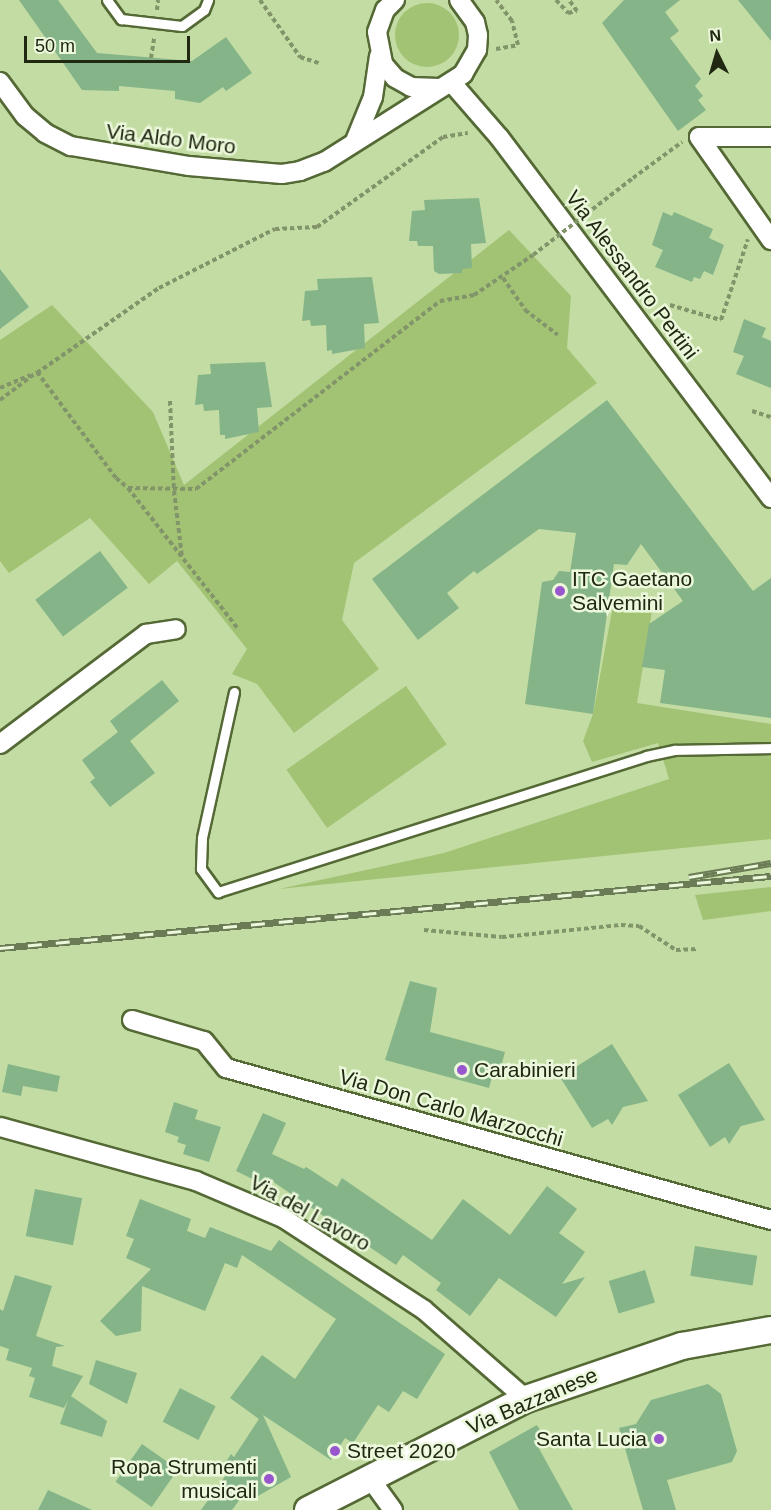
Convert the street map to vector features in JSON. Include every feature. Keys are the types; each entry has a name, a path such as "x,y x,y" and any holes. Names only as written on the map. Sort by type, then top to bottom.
{"main road":[{"name":"Via Bazzanese","path":"308,1510 526,1399 682,1346 771,1330"}],"street":[{"path":"355,141 373,97 379,56 380,21 395,0"},
{"name":"Via Aldo Moro","path":"0,82 25,116 45,133 97,152 282,174 324,162 463,74 477,50 475,21 459,0"},
{"path":"379,56 389,71 403,83 420,89 445,85"},
{"name":"Via Alessandro Pertini","path":"445,85 499,137 771,498"},
{"path":"699,137 771,137"},
{"path":"699,137 771,240"},
{"path":"0,744 146,634 176,629"},
{"name":"Via Don Carlo Marzocchi","path":"132,1020 204,1041 226,1068 771,1220"},
{"name":"Via del Lavoro","path":"0,1127 196,1181 283,1218 423,1310 526,1399"},
{"path":"369,1477 393,1510"}],"lane":[{"path":"107,0 121,19 182,26 204,10 208,0"},
{"path":"234,692 202,838 201,869 218,892 646,756 675,750 771,748"}],"path":[{"path":"260,0 300,57 320,63"},
{"path":"496,0 512,21 518,45"},
{"path":"556,0 568,13 577,11 569,0"},
{"path":"0,400 134,303 275,229 317,227 443,137 472,133"},
{"path":"128,488 174,491 196,489 441,301 474,296 503,278 675,144 699,137"},
{"path":"670,305 721,320 755,220"},
{"path":"503,278 525,310 558,335"},
{"path":"0,388 37,372"},
{"path":"37,372 116,478 128,488 238,630"},
{"path":"170,401 174,491 182,558"},
{"path":"752,411 771,417"},
{"path":"424,930 502,937 621,925 639,926 676,950 697,949"}],"green space":[{"path":"421,3 433,3 450,12 457,23 459,35 457,47 450,58 433,67 421,67 409,62 400,53 395,41 395,29 400,17 409,8"},
{"path":"509,230 571,296 567,348 597,383 354,563 342,620 379,669 294,733 257,684 232,674 247,649 177,561 149,584 90,518 9,573 0,561 0,340 52,305 153,412 184,485"},
{"path":"614,600 653,605 637,703 771,724 771,839 279,889 444,853 669,779 658,743 592,762 583,741 593,714"},
{"path":"406,686 447,744 327,828 286,770"},
{"path":"771,887 771,911 703,920 695,895"}],"building":[{"path":"19,0 58,0 97,53 192,61 226,37 252,73 226,91 223,87 200,103 175,99 175,91 119,86 119,91 82,90"},
{"path":"624,0 680,0 665,12 679,31 670,38 701,79 695,86 703,96 698,100 706,110 678,131 602,23"},
{"path":"738,0 771,0 771,41"},
{"path":"479,198 486,243 471,244 472,268 462,269 462,273 439,274 434,271 433,246 418,246 417,241 409,241 412,211 425,210 424,200"},
{"path":"663,212 672,216 674,212 713,229 709,238 724,245 713,275 704,271 700,279 694,277 692,282 655,267 663,250 652,245"},
{"path":"0,269 29,307 0,329"},
{"path":"372,277 379,323 364,324 365,348 332,354 332,350 327,351 326,325 311,326 310,320 302,321 305,291 318,290 317,279"},
{"path":"744,319 766,328 762,337 771,341 771,388 736,374 744,356 733,352"},
{"path":"265,362 272,407 257,408 259,432 225,439 225,435 220,435 219,410 204,411 203,404 195,405 198,375 211,374 210,364"},
{"path":"607,400 753,591 771,578 771,718 660,703 665,670 642,667 649,624 683,601 641,544 627,565 614,564 593,714 525,704 542,582 553,580 559,571 570,572 576,533 539,529 477,574 474,571 447,593 459,608 418,640 372,579"},
{"path":"100,551 128,588 63,636 35,600"},
{"path":"162,680 179,701 130,741 155,773 110,807 90,782 95,778 82,760 118,732 110,721"},
{"path":"410,981 437,988 430,1032 505,1052 499,1074 493,1073 489,1088 385,1060"},
{"path":"612,1044 648,1101 623,1107 612,1125 608,1119 592,1128 560,1077"},
{"path":"729,1063 765,1120 741,1126 729,1144 725,1137 710,1147 678,1095"},
{"path":"8,1064 60,1076 57,1092 23,1086 21,1096 2,1092"},
{"path":"174,1102 198,1110 195,1119 221,1127 209,1162 183,1154 186,1145 177,1142 179,1137 165,1132"},
{"path":"263,1113 286,1123 272,1154 304,1169 306,1167 337,1187 342,1178 432,1240 463,1199 510,1235 547,1186 577,1209 559,1233 585,1252 562,1284 585,1277 556,1317 499,1278 470,1316 436,1290 441,1283 403,1255 396,1265 272,1181 269,1187 236,1171"},
{"path":"35,1189 82,1198 73,1245 26,1236"},
{"path":"140,1199 191,1219 187,1231 205,1238 210,1227 271,1251 279,1240 445,1354 417,1399 403,1391 389,1412 378,1405 353,1443 345,1438 331,1460 263,1415 291,1477 258,1496 252,1483 232,1510 201,1510 226,1475 220,1471 231,1454 234,1457 259,1419 230,1398 262,1355 295,1379 336,1319 242,1255 237,1268 225,1263 205,1311 142,1286 141,1331 116,1336 100,1321 151,1269 126,1258 134,1239 126,1236"},
{"path":"695,1246 757,1256 753,1285 690,1276"},
{"path":"645,1270 655,1303 619,1314 609,1281"},
{"path":"15,1275 52,1286 36,1336 65,1346 56,1347 52,1366 83,1376 71,1396 107,1421 102,1437 60,1424 68,1400 64,1408 29,1397 35,1378 29,1376 32,1368 6,1360 9,1349 0,1346 0,1309 3,1311"},
{"path":"96,1360 137,1373 127,1404 89,1384"},
{"name":"Santa Lucia","path":"708,1384 721,1394 737,1451 732,1462 667,1480 676,1510 643,1510 619,1428 636,1424 651,1400"},
{"path":"180,1388 216,1406 198,1440 163,1422"},
{"path":"537,1425 546,1441 537,1445 573,1510 519,1510 489,1452"},
{"path":"142,1444 178,1469 152,1507 116,1482"},
{"path":"48,1490 92,1510 38,1510"}],"railway":[{"path":"689,877 771,863"},
{"path":"0,948 771,876"}],"place":[{"name":"ITC Gaetano Salvemini","path":"560,591"},
{"name":"Carabinieri","path":"462,1070"},
{"name":"Santa Lucia","path":"659,1439"},
{"name":"Street 2020","path":"335,1451"},
{"name":"Ropa Strumenti musicali","path":"269,1479"}]}
